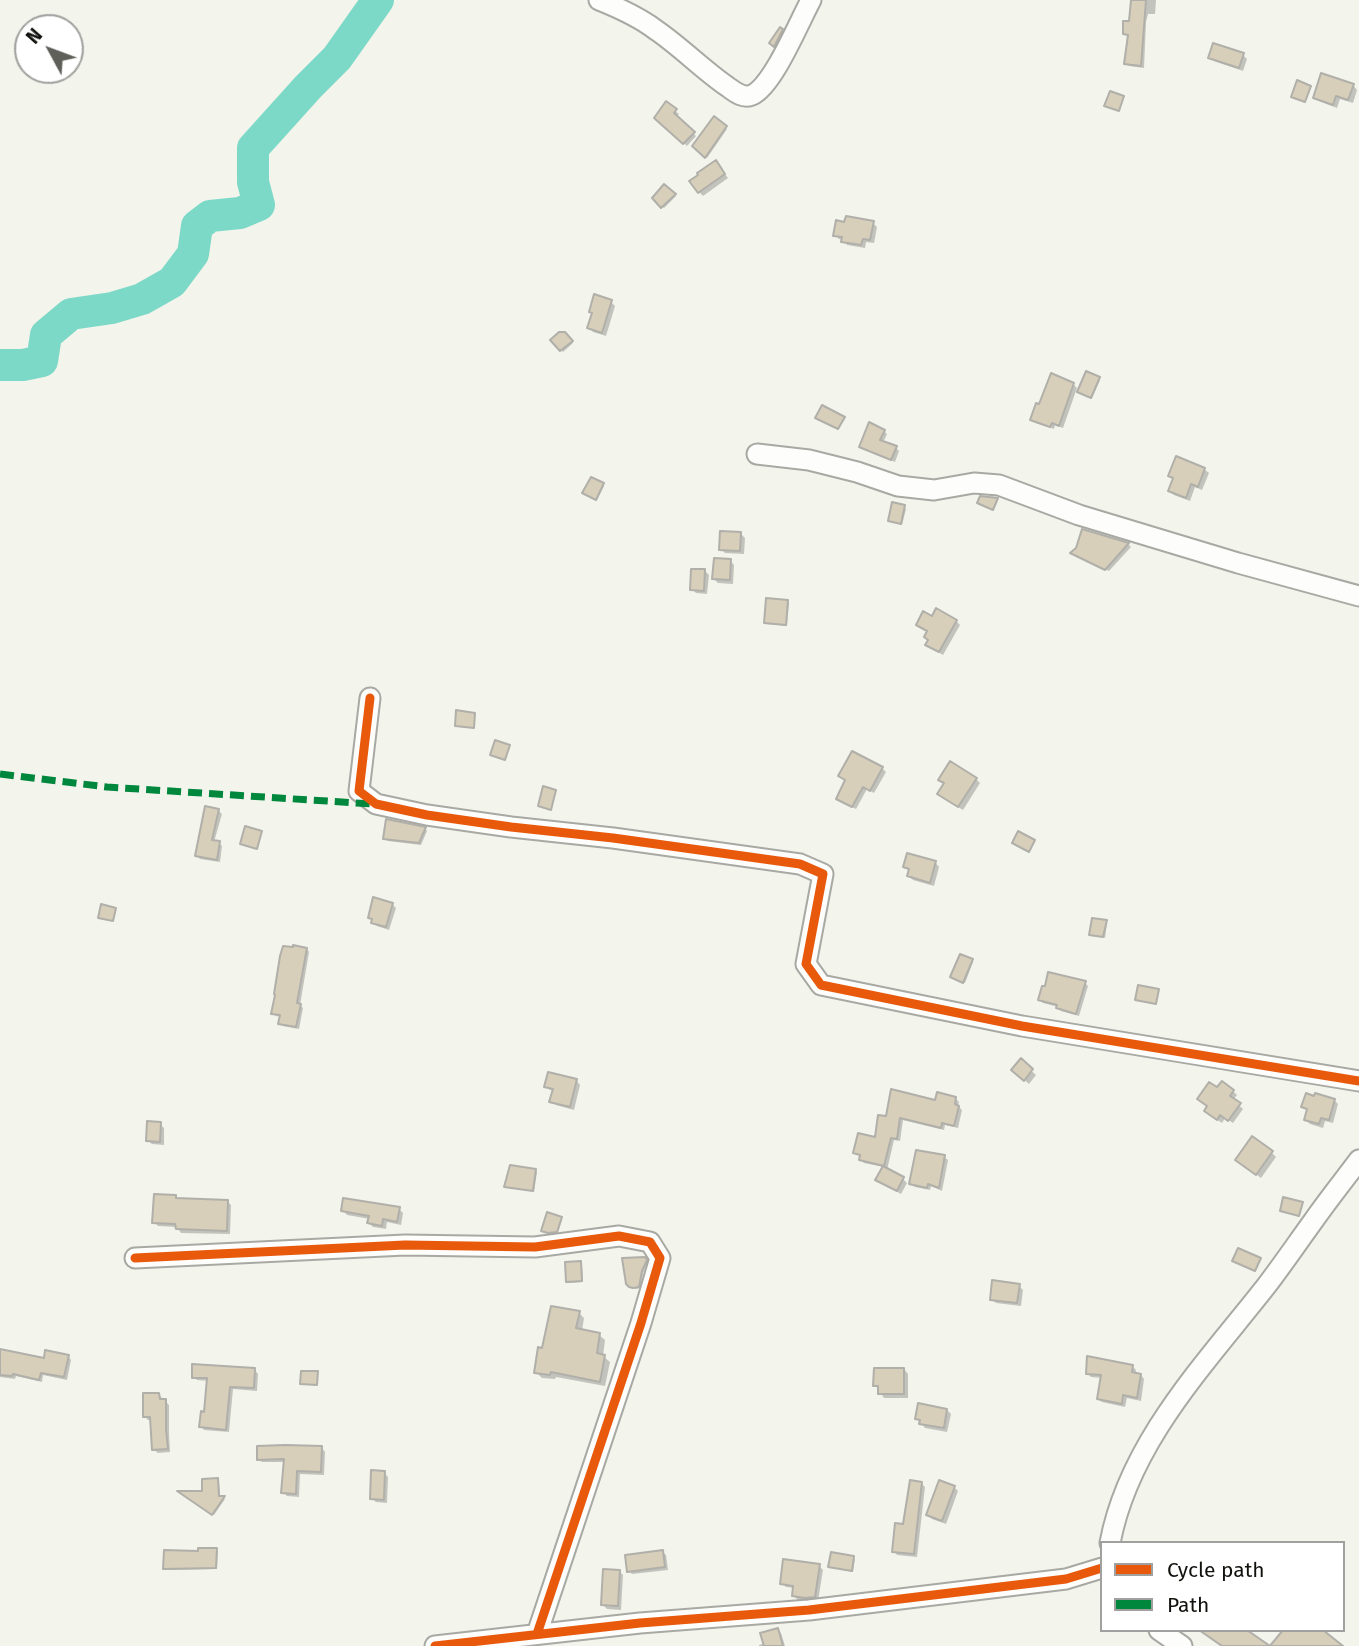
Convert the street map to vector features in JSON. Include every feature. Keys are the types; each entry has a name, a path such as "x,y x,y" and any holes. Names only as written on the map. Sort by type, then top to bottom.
{"street":[{"path":"599,0 618,7 657,30 715,78 744,97 752,95 769,80 811,0"},
{"path":"757,454 809,460 898,486 934,490 974,483 999,485 1079,515 1359,596"},
{"path":"370,698 359,791 376,804 427,815 511,827 800,864 823,874 806,964 821,985 1022,1026 1359,1081"},
{"path":"1110,1541 1128,1485 1155,1434 1200,1369 1270,1282 1359,1160"},
{"path":"135,1258 405,1245 535,1247 619,1236 650,1242 660,1258 537,1634"},
{"path":"435,1646 640,1623 822,1608 1066,1579 1100,1569"},
{"path":"1163,1632 1182,1646"}],"building":[{"path":"1131,0 1146,0 1141,66 1124,64 1128,35 1123,34 1123,21 1129,21"},
{"path":"780,27 783,29 774,47 769,43"},
{"path":"1213,43 1244,53 1239,68 1208,58"},
{"path":"1321,73 1354,84 1348,100 1336,96 1333,105 1313,98"},
{"path":"1297,80 1311,86 1305,102 1291,97"},
{"path":"1110,91 1124,96 1119,111 1104,106"},
{"path":"666,101 677,109 674,113 695,132 683,144 654,118"},
{"path":"714,116 727,126 705,158 692,146"},
{"path":"716,160 725,174 698,193 689,181"},
{"path":"664,184 676,194 661,208 652,198"},
{"path":"846,216 874,221 870,240 863,239 861,245 841,242 842,237 833,236 836,220 844,222"},
{"path":"594,294 612,300 602,333 587,328"},
{"path":"559,332 565,332 573,341 560,351 550,340"},
{"path":"1086,371 1100,377 1091,398 1077,392"},
{"path":"1051,373 1074,383 1059,426 1052,423 1050,427 1030,420"},
{"path":"822,405 845,417 838,429 815,418"},
{"path":"869,422 885,430 880,440 897,446 891,460 859,447"},
{"path":"1176,456 1205,468 1198,487 1191,484 1186,498 1168,491 1173,478 1168,476"},
{"path":"591,477 604,483 596,500 582,493"},
{"path":"980,496 998,498 993,510 977,503"},
{"path":"892,502 905,505 901,524 888,521"},
{"path":"1082,529 1129,543 1105,570 1070,553 1076,548"},
{"path":"720,531 741,532 740,551 719,550"},
{"path":"714,558 731,559 730,580 712,579"},
{"path":"691,569 705,569 704,591 690,590"},
{"path":"766,598 788,600 786,625 764,623"},
{"path":"936,608 957,620 939,652 925,645 928,640 924,637 927,631 916,625 923,611 932,616"},
{"path":"456,710 475,713 474,728 455,726"},
{"path":"495,740 510,745 505,760 490,755"},
{"path":"852,751 883,767 870,791 863,787 852,807 836,799 845,780 838,776"},
{"path":"950,761 977,778 958,807 937,794 944,783 938,780"},
{"path":"543,786 556,790 551,810 538,806"},
{"path":"205,806 219,809 212,840 220,841 217,860 195,856"},
{"path":"386,819 426,827 419,843 383,839"},
{"path":"245,826 262,831 257,849 240,844"},
{"path":"1018,831 1035,840 1029,852 1012,843"},
{"path":"907,853 936,861 930,883 907,876 909,869 903,867"},
{"path":"373,897 393,903 386,927 371,923 372,919 368,918"},
{"path":"101,904 116,908 113,921 98,918"},
{"path":"1092,918 1107,920 1103,937 1089,935"},
{"path":"283,946 307,948 297,1003 301,1004 296,1027 278,1024 280,1015 271,1014"},
{"path":"960,954 973,959 963,983 950,977"},
{"path":"1048,972 1086,981 1076,1014 1038,1000"},
{"path":"1138,985 1159,989 1156,1004 1135,1000"},
{"path":"1021,1058 1033,1069 1024,1081 1011,1070"},
{"path":"548,1072 577,1079 570,1107 549,1102 553,1089 544,1087"},
{"path":"1222,1081 1234,1090 1230,1096 1241,1103 1228,1121 1220,1115 1217,1120 1204,1111 1207,1106 1197,1099 1209,1082 1217,1087"},
{"path":"891,1089 935,1100 937,1092 956,1097 955,1104 959,1106 954,1126 942,1123 941,1128 900,1118 897,1139 891,1138 884,1166 859,1160 860,1155 853,1153 858,1133 875,1137 878,1115 886,1116"},
{"path":"1306,1093 1335,1099 1329,1120 1321,1118 1319,1124 1304,1120 1307,1109 1301,1107"},
{"path":"147,1121 161,1122 160,1142 146,1141"},
{"path":"1252,1136 1273,1151 1256,1175 1235,1160"},
{"path":"916,1150 945,1155 939,1188 928,1184 927,1188 909,1184"},
{"path":"510,1165 536,1169 533,1191 504,1187"},
{"path":"883,1166 904,1177 897,1191 875,1180"},
{"path":"154,1194 176,1195 176,1198 228,1200 227,1231 176,1229 175,1224 152,1223"},
{"path":"1283,1197 1303,1202 1299,1216 1280,1211"},
{"path":"343,1198 400,1207 397,1222 383,1219 382,1226 367,1223 369,1216 341,1211"},
{"path":"547,1212 562,1217 557,1232 541,1231"},
{"path":"1238,1248 1261,1258 1255,1271 1232,1261"},
{"path":"645,1257 647,1260 639,1287 629,1287 626,1284 622,1258"},
{"path":"581,1261 582,1281 566,1282 565,1262"},
{"path":"992,1280 1020,1284 1017,1303 990,1300"},
{"path":"551,1306 580,1311 576,1328 600,1333 597,1353 605,1355 600,1382 551,1372 550,1375 534,1373 538,1347 542,1348"},
{"path":"0,1349 44,1358 45,1350 69,1355 64,1377 41,1373 39,1380 13,1374 0,1375"},
{"path":"1087,1356 1133,1365 1132,1372 1141,1374 1137,1398 1123,1395 1122,1404 1097,1399 1101,1375 1086,1374"},
{"path":"192,1364 255,1368 254,1388 230,1387 226,1430 199,1427 201,1411 204,1412 207,1378 192,1378"},
{"path":"874,1368 904,1368 904,1394 878,1394 878,1386 873,1386"},
{"path":"301,1371 318,1371 317,1385 300,1384"},
{"path":"143,1393 159,1393 160,1399 166,1399 168,1449 152,1450 150,1417 143,1417"},
{"path":"918,1403 947,1409 944,1428 919,1424 920,1420 915,1419"},
{"path":"257,1446 322,1446 321,1472 297,1471 296,1494 281,1493 284,1459 257,1460"},
{"path":"371,1470 385,1471 384,1500 370,1499"},
{"path":"218,1478 219,1496 225,1496 212,1515 177,1491 202,1491 202,1479"},
{"path":"910,1480 922,1482 914,1554 892,1552 895,1523 903,1524"},
{"path":"939,1480 955,1486 942,1521 926,1515"},
{"path":"198,1548 217,1548 216,1568 163,1569 164,1550 198,1551"},
{"path":"663,1550 665,1567 627,1572 625,1555"},
{"path":"831,1552 854,1556 852,1571 828,1567"},
{"path":"783,1559 820,1564 815,1597 792,1596 793,1586 780,1584"},
{"path":"603,1569 620,1570 618,1606 601,1605"},
{"path":"778,1628 783,1646 764,1646 760,1633"},
{"path":"1202,1632 1250,1632 1270,1646 1222,1646"},
{"path":"1281,1632 1326,1632 1343,1646 1270,1646"}],"waterway":[{"path":"0,365 23,365 42,361 46,335 71,314 112,308 142,299 172,282 193,254 197,226 210,216 240,213 259,205 253,182 253,148 337,58 378,0"}],"marked path":[{"path":"0,774 107,787 373,804"}],"cycle path":[{"path":"370,698 359,791 376,804 427,815 511,827 800,864 823,874 806,964 821,985 1022,1026 1359,1081"},
{"path":"135,1258 405,1245 535,1247 619,1236 650,1242 660,1258 641,1323 537,1634"},
{"path":"435,1646 640,1623 809,1610 1066,1579 1100,1569"}]}
